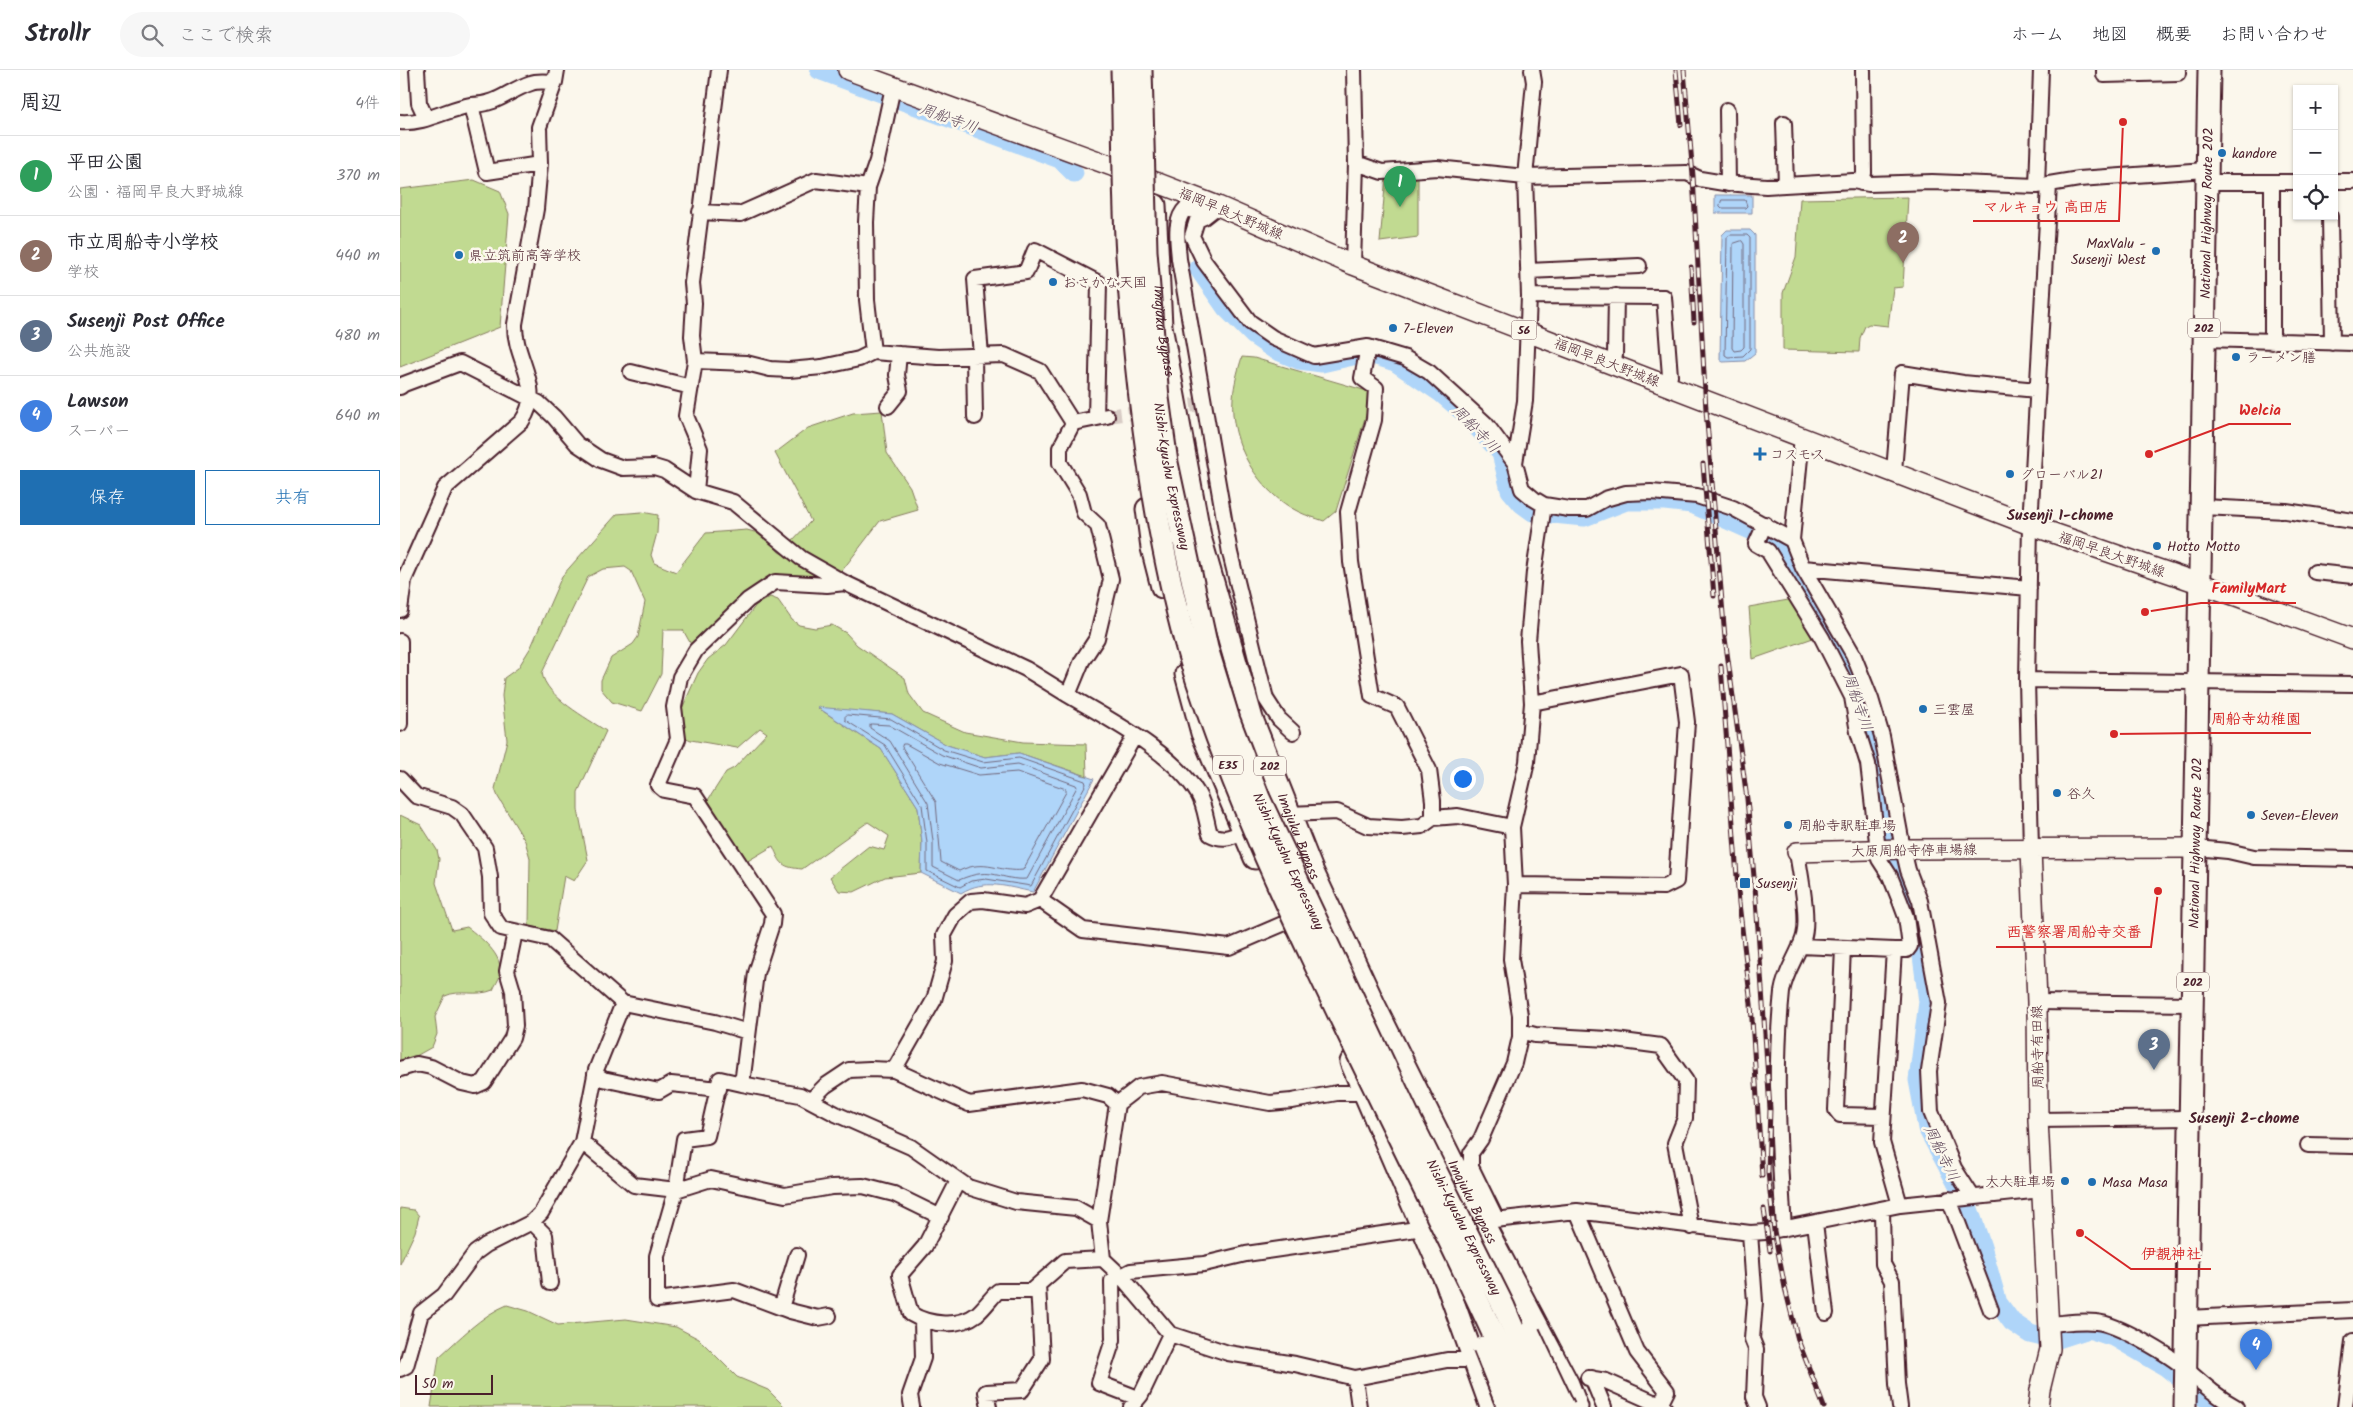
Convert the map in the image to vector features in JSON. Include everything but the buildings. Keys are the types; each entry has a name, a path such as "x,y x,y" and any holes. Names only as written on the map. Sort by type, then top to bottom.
{"highway":[{"path":"1114,70 1117,169 1129,357 1152,548 1202,733 1285,923 1367,1086 1386,1133 1435,1233 1474,1319 1508,1407"},
{"name":"Nishi-Kyushu Expressway","path":"1122,70 1127,252 1132,327 1148,467 1170,581 1188,652 1243,806 1367,1086 1485,1314 1526,1407"},
{"name":"Nishi-Kyushu Expressway","path":"1141,70 1146,251 1158,398 1167,463 1207,648 1229,720 1259,798 1410,1119 1504,1307 1546,1407"},
{"name":"Imajuku Bypass","path":"1149,70 1161,326 1200,537 1252,719 1312,870 1374,1004 1489,1220 1568,1384 1577,1407"},
{"name":"National Highway Route 202","path":"2185,1405 2200,681 2209,70"},
{"path":"1367,1086 1422,1228 1446,1282 1491,1407"},
{"path":"1459,1215 1518,1310 1564,1407"}],"main road":[{"name":"福岡早良大野城線","path":"848,70 877,75 892,95 963,111 1153,181 1218,206 1353,265 1613,363 2030,525 2201,586"},
{"path":"2201,586 2239,597 2353,639"},
{"path":"2031,849 2196,848"},
{"name":"大原周船寺停車場線","path":"1797,852 1900,849 2031,849"},
{"name":"周船寺有田線","path":"2031,849 2037,1002 2038,1120 2050,1324 2050,1349 2038,1407"}],"street":[{"path":"417,70 419,103 426,118"},
{"path":"696,491 700,450 686,416 695,361 692,336 694,303 692,283 719,70"},
{"path":"1353,265 1356,163 1354,70"},
{"path":"1515,463 1524,400 1529,296 1524,177 1534,82 1532,70"},
{"path":"1861,183 1864,173 1863,70"},
{"path":"2031,849 2027,680 2030,525 2037,390 2043,185 2041,70"},
{"path":"2104,70 2104,76 2178,73 2178,70"},
{"path":"400,122 426,118 454,108 500,100 532,82 556,76"},
{"path":"400,610 404,580 445,488 522,422 528,412 531,387 514,336 515,324 536,209 540,164 539,128 556,76"},
{"path":"873,352 867,300 866,222 868,187 892,95"},
{"path":"471,105 487,172 540,164"},
{"path":"1728,110 1728,184"},
{"path":"1784,123 1786,185"},
{"path":"1356,163 1382,172 1437,168 1524,177 1687,173 1700,179 1728,184 1766,186 1932,182 2043,185 2079,179 2206,176 2293,182"},
{"path":"700,212 740,214 816,180 868,187"},
{"path":"2338,182 2353,181"},
{"path":"2272,182 2272,342"},
{"path":"1197,220 1218,206"},
{"path":"1293,732 1279,718 1266,699 1230,553 1178,259 1178,223 1181,212 1186,208 1198,212 1192,236 1204,261 1250,322 1273,338 1314,356 1368,347 1405,358 1429,372 1486,424 1515,463 1522,489 1534,499 1544,504 1577,510 1587,509 1605,499 1626,493 1651,492 1688,495 1732,508 1762,531 1792,540"},
{"path":"2330,220 2332,343"},
{"path":"975,417 978,356 975,279 1026,272 1035,250 1099,283 1101,417 1074,423 1065,435 1060,448 1060,463 1079,494 1084,512 1098,526 1111,579 1097,638 1082,661 1068,695"},
{"path":"1528,270 1639,266"},
{"path":"1529,296 1664,297 1670,376 1667,385"},
{"path":"1613,363 1616,355 1616,296"},
{"path":"2204,339 2353,343"},
{"path":"1368,347 1362,378 1376,388 1374,420 1348,512 1351,562 1372,696 1397,707 1429,770 1433,818"},
{"path":"695,361 746,364 770,369 789,370 822,367 859,359 873,352 938,357 1004,355 1040,371 1074,423"},
{"path":"888,406 900,391 896,375 899,354"},
{"path":"401,385 460,363 539,403 554,416 577,444 601,460 623,468 654,467 664,470 696,491 733,502 801,558 845,583 976,644 1026,670 1134,737 1154,747 1186,777 1199,794 1210,834 1218,838 1228,838 1244,832"},
{"path":"631,372 691,387"},
{"path":"1894,471 1902,373 1963,383 2037,390"},
{"path":"1802,437 1792,540 1803,568 1853,654 1871,700 1882,736 1900,849 1920,901 1939,1004 1929,1071 1931,1112 1954,1168 1972,1196"},
{"path":"1489,1220 1471,1167 1472,1153 1481,1139 1514,1063 1520,1031 1520,1015 1511,959 1515,885 1512,827 1527,762 1532,703 1528,641 1544,504"},
{"path":"2202,507 2286,511 2353,522"},
{"path":"1762,531 1756,544 1768,551 1822,638 1852,697 1858,732 1868,764 1879,860 1890,876 1900,901 1910,946 1907,950 1800,946"},
{"path":"1803,568 2029,588"},
{"path":"2315,572 2353,576"},
{"path":"742,1084 756,973 772,924 773,914 695,796 664,790 658,785 678,739 674,707 680,678 696,650 748,600 774,582 827,585 845,583"},
{"path":"400,640 400,724"},
{"path":"1515,885 1664,887 1676,881 1687,722 1681,674 1532,703"},
{"path":"2027,680 2353,684"},
{"path":"894,1070 934,1000 945,961 944,935 954,915 971,901 983,900 1025,906 1040,900 1134,737"},
{"path":"400,779 416,796 452,807 462,814 485,848 490,870 491,913 501,928 550,938 623,1003 715,1022 748,1032"},
{"path":"1290,814 1337,812 1368,826 1402,828 1422,826 1433,818 1458,816 1512,827"},
{"path":"2196,848 2254,856 2353,859"},
{"path":"1784,1229 1778,1137 1782,991 1787,972 1804,938 1804,903 1797,852"},
{"path":"1040,900 1083,930 1229,946 1285,923"},
{"path":"400,1069 417,1064 431,1067 462,1083 475,1086 484,1082 512,1038 515,1026 513,991 507,970 515,932"},
{"path":"1844,948 1836,1110 1840,1115 1883,1116"},
{"path":"1894,950 1882,1142 1900,1205"},
{"path":"2037,1002 2192,1004"},
{"path":"400,1369 406,1366 421,1313 444,1295 475,1252 532,1222 541,1213 582,1142 595,1074 623,1003"},
{"path":"1520,1031 1535,1035 1608,1038 1661,1046 1686,1080 1685,1118 1675,1144 1691,1226"},
{"path":"811,1100 825,1086 849,1070 894,1070 969,1104 1082,1089 1108,1096 1117,1104"},
{"path":"595,1074 603,1079 659,1091 671,1084 719,1090"},
{"path":"829,1316 818,1318 781,1308 734,1290 657,1300 657,1256 676,1190 684,1139 707,1136 720,1079 800,1095 836,1114 911,1147 958,1182 991,1196 1016,1202 1076,1208 1099,1221"},
{"path":"1367,1086 1292,1102 1270,1103 1162,1083 1139,1087 1117,1104 1099,1221 1103,1259 1121,1276 1170,1334 1228,1353 1295,1364 1355,1378 1447,1360 1474,1360"},
{"path":"2038,1120 2190,1118"},
{"path":"582,1142 634,1185 676,1190 711,1179 785,1195 832,1187 863,1186 894,1194 942,1217"},
{"path":"2308,1145 2353,1146"},
{"path":"958,1182 942,1217 925,1246 900,1275 911,1314 922,1321 960,1322 976,1314 998,1291 1031,1291 1065,1261 1103,1259"},
{"path":"1170,1334 1135,1402 1099,1383 1113,1340 1112,1281 1131,1271 1204,1264 1246,1254 1422,1228 1576,1211 1750,1233 1784,1229 1900,1205 2042,1190"},
{"path":"1952,1199 1990,1310"},
{"path":"1882,1209 1883,1264 1892,1281 1897,1384 1900,1407"},
{"path":"1576,1211 1637,1352 1667,1391 1662,1406 1606,1381 1590,1378 1604,1407"},
{"path":"532,1222 545,1236 550,1283"},
{"path":"1815,1223 1826,1313"},
{"path":"1750,1233 1755,1302 1752,1339 1756,1349 1754,1397 1758,1407"},
{"path":"781,1308 797,1255"},
{"path":"989,1407 986,1392 1022,1390 1042,1359 1038,1285"},
{"path":"2187,1318 2353,1310"},
{"path":"912,1407 910,1396 923,1358 922,1321"},
{"path":"2050,1324 2080,1321 2115,1326 2236,1407"},
{"path":"2345,1407 2353,1341"},
{"path":"1355,1378 1359,1407"}],"green space":[{"path":"1418,175 1418,237 1380,242 1386,176"},
{"name":"県立筑前高等学校","path":"474,180 500,191 509,214 500,327 400,367 400,189"},
{"path":"1908,197 1903,287 1893,288 1888,326 1869,324 1865,326 1860,338 1859,352 1783,350 1783,293 1796,257 1800,199"},
{"path":"1242,357 1254,358 1367,391 1370,402 1336,511 1324,521 1302,513 1271,492 1259,479 1242,449 1233,415 1233,398"},
{"path":"882,411 887,453 910,487 918,510 880,521 841,572 790,543 811,521 775,453 808,428 853,413"},
{"path":"642,512 658,515 657,533 651,555 654,563 676,572 706,533 747,530 762,534 779,552 826,576 826,580 769,577 693,648 683,630 663,630 661,674 642,711 612,702 601,689 601,680 611,658 633,644 638,637 645,602 631,571 625,567 603,569 588,577 542,673 545,682 559,698 606,731 578,792 578,810 588,860 574,881 564,876 555,931 529,926 530,858 525,841 495,789 507,740 502,696 504,678 518,668 531,647 562,576 617,514"},
{"path":"770,597 778,600 792,620 799,625 815,628 832,625 846,633 857,645 905,678 909,694 923,713 965,732 1023,742 1086,744 1087,776 1019,753 985,757 947,745 892,714 818,708 881,749 918,807 922,843 921,873 885,877 854,892 839,891 830,877 869,846 884,850 889,836 868,822 802,869 783,864 773,846 746,862 708,800 726,772 734,768 767,733 760,728 737,748 691,740 684,737 680,713 698,673 708,659 726,645 756,605"},
{"path":"1794,599 1816,637 1753,659 1749,607"},
{"path":"400,815 421,825 437,850 439,859 436,883 452,930 467,927 479,936 495,954 500,968 499,977 493,990 445,996 435,1017 437,1034 432,1047 400,1065"},
{"path":"400,1208 414,1210 419,1216 415,1232 400,1264"},
{"path":"507,1305 528,1311 558,1325 626,1319 676,1327 699,1339 737,1377 768,1390 785,1407 431,1407 439,1357 480,1321"}],"water":[{"path":"1715,195 1752,195 1752,213 1715,213"},
{"path":"1727,230 1750,230 1755,235 1755,353 1745,361 1723,362 1720,360 1722,235"},
{"path":"817,707 892,714 947,745 985,757 1019,753 1094,779 1033,892 1005,886 987,885 970,888 961,893 921,873 922,843 918,807 881,749"}],"waterway":[{"name":"周船寺川","path":"819,70 1060,159 1074,173"},
{"name":"周船寺川","path":"1198,268 1226,308 1254,336 1273,349 1299,360 1322,363 1357,355 1376,356 1395,362 1442,394 1463,412 1501,453 1510,490 1522,504 1533,512 1584,517 1626,501 1665,501 1692,504 1775,541 1827,622 1861,702 1876,757 1887,839 1915,920 1922,956 1928,1002 1918,1080 1927,1128 1967,1203 1998,1303 2012,1322 2030,1334 2055,1340 2089,1329 2116,1338 2166,1367 2216,1407"}],"tunnel":[{"path":"1170,408 1204,404"},
{"path":"1107,416 1148,411"}],"railway":[{"path":"1676,70 1681,125"},
{"path":"1684,70 1693,176 1706,410 1725,638 1747,799 1756,899 1770,1109 1768,1172 1774,1231 1785,1288 1798,1340 1824,1407"},
{"path":"1691,267 1694,322"},
{"path":"1703,464 1714,596"},
{"path":"1721,666 1739,903 1751,1004 1762,1176"},
{"path":"1764,1209 1770,1251"}],"place":[{"name":"マルキョウ 高田店","path":"2123,122"},
{"name":"kandore","path":"2222,153"},
{"name":"平田公園","path":"1400,207"},
{"name":"MaxValu - Susenji West","path":"2156,251"},
{"name":"県立筑前高等学校","path":"459,255"},
{"name":"市立周船寺小学校","path":"1903,263"},
{"name":"おさかな天国","path":"1053,282"},
{"name":"7-Eleven","path":"1393,328"},
{"name":"ラーメン膳","path":"2236,357"},
{"name":"コスモス","path":"1760,454"},
{"name":"Welcia","path":"2149,454"},
{"name":"グローバル21","path":"2010,474"},
{"name":"Hotto Motto","path":"2157,546"},
{"name":"FamilyMart","path":"2145,612"},
{"name":"三雲屋","path":"1923,709"},
{"name":"周船寺幼稚園","path":"2114,734"},
{"name":"谷久","path":"2057,793"},
{"name":"Seven-Eleven","path":"2251,815"},
{"name":"周船寺駅駐車場","path":"1788,825"},
{"name":"Susenji","path":"1745,883"},
{"name":"西警察署周船寺交番","path":"2158,891"},
{"name":"Susenji Post Office","path":"2154,1070"},
{"name":"大大駐車場","path":"2065,1181"},
{"name":"Masa Masa","path":"2092,1182"},
{"name":"伊覩神社","path":"2080,1233"},
{"name":"Lawson","path":"2256,1370"}],"district":[{"name":"Susenji 1-chome","path":"2060,515"},
{"name":"Susenji 2-chome","path":"2244,1118"}]}
